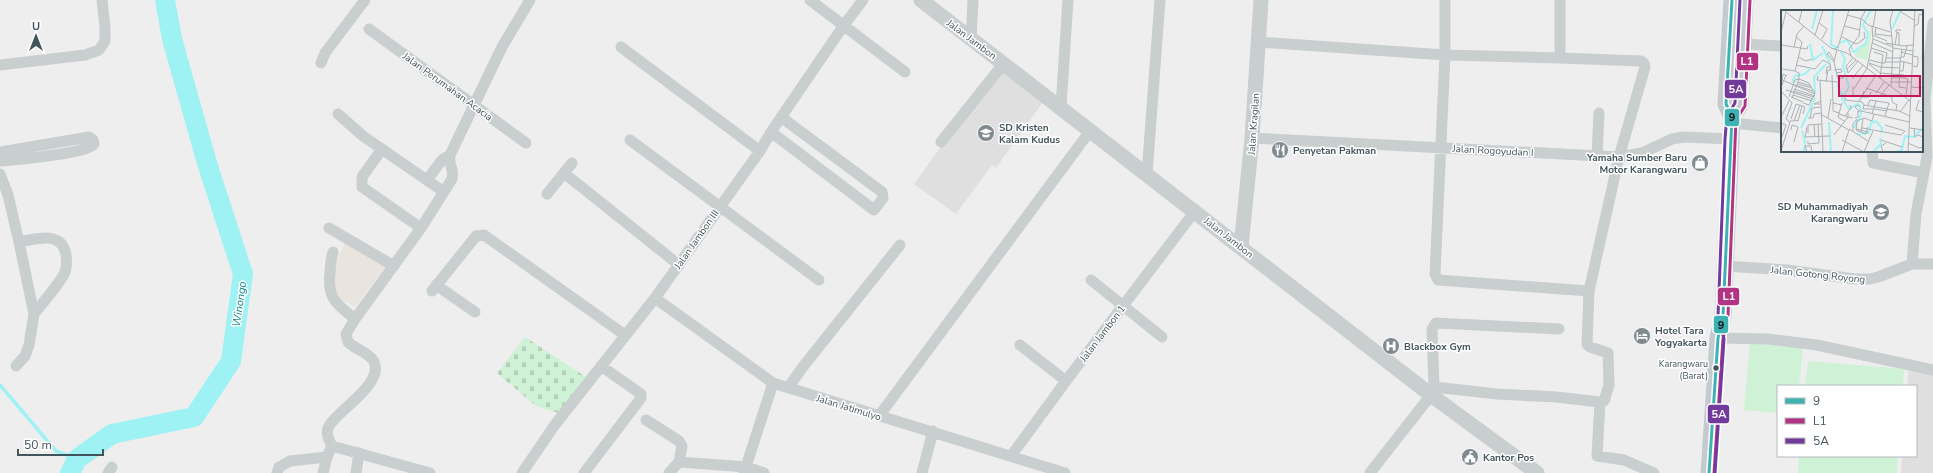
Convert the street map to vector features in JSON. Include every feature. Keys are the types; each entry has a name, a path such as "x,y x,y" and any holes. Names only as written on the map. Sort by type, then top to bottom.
{"main road":[{"name":"Jalan Jambon","path":"921,0 1061,107 1090,132 1432,391 1537,473"},
{"name":"Jalan Kragilan","path":"1241,247 1252,138 1261,0"},
{"path":"1720,473 1724,266 1731,125 1726,104 1732,0"},
{"path":"1731,125 1740,104 1745,0"},
{"path":"1709,473 1723,339"}],"street":[{"path":"0,65 85,55 99,50 105,41 102,0"},
{"path":"321,63 325,53 365,0"},
{"path":"430,473 332,446 327,437 329,426 373,380 375,375 375,365 373,360 348,342 346,334 355,319 421,228 444,192 453,174 449,162 450,155 502,47 530,0"},
{"path":"810,0 906,72"},
{"name":"Jalan Jambon III","path":"522,473 554,426 655,298 760,151 781,117 844,25 863,0"},
{"path":"971,39 973,0"},
{"path":"1061,107 1068,0"},
{"path":"1147,174 1160,0"},
{"path":"1445,0 1446,56 1440,147 1435,274 1438,280 1589,290"},
{"path":"1560,0 1560,58"},
{"path":"1912,264 1916,214 1924,173 1930,158 1925,99 1933,24"},
{"name":"Jalan Perumahan Acacia","path":"369,28 526,142"},
{"path":"1259,42 1446,56 1560,58 1640,61 1644,63 1645,67 1619,156 1589,290 1587,344 1590,347 1608,353 1609,385 1604,401 1600,402 1556,397 1432,391"},
{"path":"1743,44 1781,46"},
{"path":"621,47 760,151"},
{"path":"941,142 1004,63"},
{"path":"338,114 363,136 444,192"},
{"path":"1597,156 1599,114"},
{"path":"771,132 874,210 884,198 882,192 781,117"},
{"name":"Jalan Rogoyudan I","path":"1252,138 1619,156 1642,153 1672,139 1731,125 1781,128"},
{"path":"879,416 1090,132"},
{"path":"0,152 89,137 94,142 92,148 78,151 0,162"},
{"path":"75,140 78,151"},
{"path":"630,140 819,280"},
{"path":"382,149 362,177 362,187 421,228"},
{"path":"1872,152 1873,163 1924,173"},
{"path":"426,180 442,160 450,155"},
{"path":"546,194 572,163"},
{"path":"564,173 679,264"},
{"path":"0,174 8,195 34,314 29,345 25,356 16,366"},
{"name":"Jalan Jambon 1","path":"1011,456 1195,211"},
{"path":"328,228 394,266"},
{"path":"475,312 434,288 476,236 484,235 625,335"},
{"path":"19,242 50,238 57,240 62,244 65,251 67,262 64,276 34,314"},
{"path":"788,388 802,368 900,245"},
{"path":"333,252 329,283 330,293 338,305 355,319"},
{"name":"Jalan Gotong Royong","path":"1724,266 1787,270 1863,279 1878,277 1912,264 1933,264"},
{"path":"1091,280 1162,337"},
{"name":"Jalan Jatimulyo","path":"655,298 773,383 933,431 1065,473"},
{"path":"1370,473 1432,391 1432,329 1436,323 1559,329"},
{"path":"1723,339 1768,339 1817,345 1933,370"},
{"path":"1020,345 1066,381"},
{"path":"584,473 641,398 641,394 601,366"},
{"path":"746,470 773,383"},
{"path":"1600,402 1597,456 1624,460 1654,473"},
{"path":"646,420 679,441 682,449 679,462 669,473"},
{"path":"922,473 933,431"},
{"path":"323,473 327,457 332,446"},
{"path":"356,473 359,453"},
{"path":"276,473 279,467 290,461 327,457"},
{"path":"679,462 764,473"}],"shaded area":[{"name":"SD Kristen Kalam Kudus","path":"997,69 1043,102 996,168 992,165 956,214 914,184"},
{"path":"346,242 386,266 355,307 332,294 334,265"},
{"path":"1909,364 1933,366 1933,473 1901,473 1902,457 1917,457 1917,385 1907,385"}],"green space":[{"path":"525,337 586,377 558,413 536,406 497,373"},
{"path":"1750,343 1803,348 1799,385 1777,385 1777,413 1744,410"},
{"path":"1808,361 1904,369 1903,385 1805,385"},
{"path":"1799,457 1898,457 1897,473 1798,473"}],"waterway":[{"name":"Winongo","path":"70,473 77,459 112,434 194,417 231,361 243,274 207,163 172,39 165,0"},
{"path":"0,385 56,451 77,459"}],"transit line":[{"name":"9","path":"1709,473 1718,338 1723,316 1732,117 1726,104 1732,0"},
{"name":"5A","path":"1715,473 1724,339 1718,316 1725,139 1727,116 1735,103 1740,0"},
{"name":"L1","path":"1736,120 1745,106 1750,0"},
{"name":"L1","path":"1714,473 1723,339 1728,316 1736,119"}],"place":[{"name":"SD Kristen Kalam Kudus","path":"986,133"},
{"name":"Penyetan Pakman","path":"1280,150"},
{"name":"Yamaha Sumber Baru Motor Karangwaru","path":"1700,163"},
{"name":"SD Muhammadiyah Karangwaru","path":"1881,212"},
{"name":"Hotel Tara Yogyakarta","path":"1642,336"},
{"name":"Blackbox Gym","path":"1391,346"},
{"name":"Karangwaru (Barat)","path":"1716,368"},
{"name":"Kantor Pos","path":"1470,457"}]}
